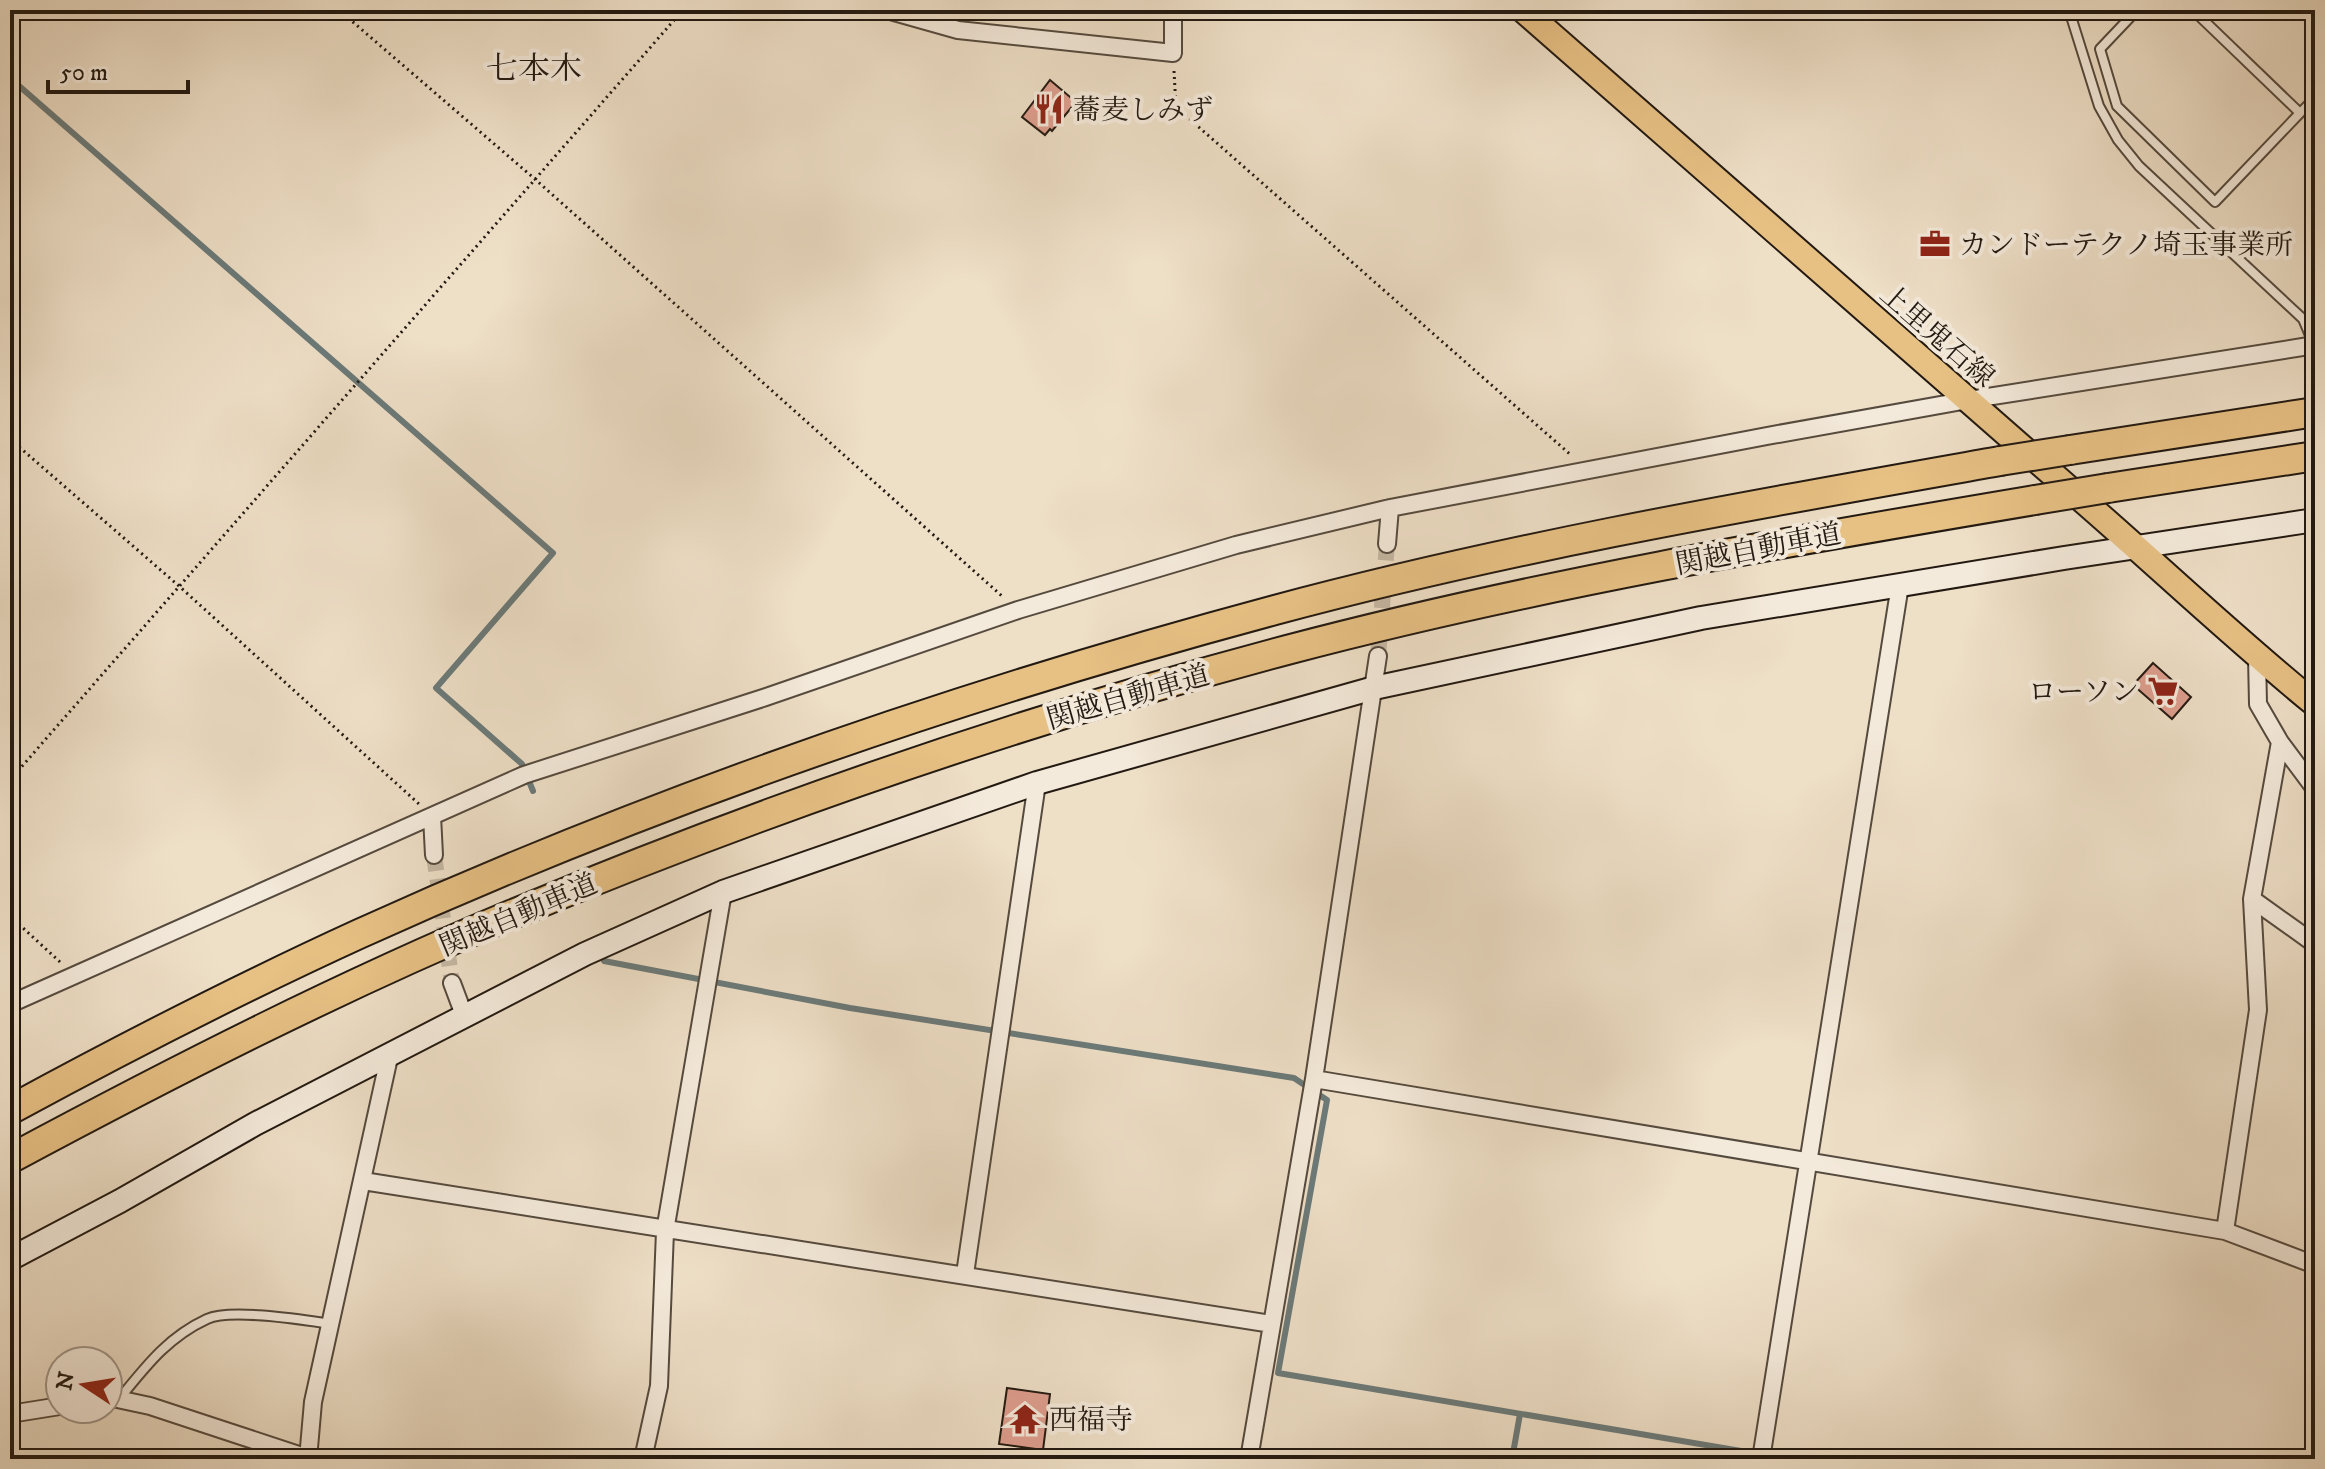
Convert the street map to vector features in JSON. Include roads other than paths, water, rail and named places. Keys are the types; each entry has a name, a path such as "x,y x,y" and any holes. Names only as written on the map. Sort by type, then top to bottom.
{"highway":[{"name":"関越自動車道","path":"10,1110 358,934 772,766 936,710 1278,609 1450,567 1662,523 2000,461 2315,412"},
{"name":"関越自動車道","path":"10,1159 242,1038 509,916 764,815 946,751 1109,700 1289,650 1461,608 1669,564 2035,500 2315,456"}],"main road":[{"name":"上里鬼石線","path":"1523,10 2137,547 2257,657 2315,704"}],"street":[{"path":"887,10 958,30 1173,53 1173,10"},
{"path":"10,1004 524,775 766,697 1018,610 1236,545 1390,508 1587,469 1968,400 2315,345"},
{"path":"1387,544 1390,508"},
{"path":"10,1259 255,1124 585,954 723,892 1037,783 1374,688 1701,618 2315,520"},
{"path":"1761,1459 1900,585"},
{"path":"1249,1459 1314,1079 1378,656"},
{"path":"2257,657 2258,704 2280,742 2315,789"},
{"path":"2225,1231 2258,1010 2252,899 2280,742"},
{"path":"965,1274 1037,783"},
{"path":"432,816 434,855"},
{"path":"643,1459 659,1386 665,1231 723,892"},
{"path":"2252,899 2315,944"},
{"path":"452,983 464,1015"},
{"path":"124,1401 308,1458 313,1402 390,1053"},
{"path":"1314,1079 2225,1231 2315,1265"},
{"path":"363,1181 665,1231 965,1274 1272,1324"},
{"path":"10,1414 44,1409"}],"lane":[{"path":"2069,10 2099,106 2118,140 2139,166 2303,319 2315,345"},
{"path":"2137,10 2100,49 2117,106 2215,202 2315,98"},
{"path":"2193,10 2300,113"},
{"path":"124,1387 156,1353 209,1317 260,1315 331,1324"}],"waterway":[{"path":"10,78 553,553 436,688 522,764 533,791"},
{"path":"601,953 604,961 850,1008 1294,1078 1327,1100 1278,1373 1789,1459"},
{"path":"1512,1459 1520,1414"}],"tunnel":[{"path":"1378,656 1387,544"},
{"path":"434,855 452,983"}],"place":[{"name":"蕎麦しみず","path":"1049,109"},
{"name":"カンドーテクノ埼玉事業所","path":"1935,244"},
{"name":"ローソン","path":"2163,691"},
{"name":"西福寺","path":"1025,1419"}],"district":[{"name":"七本木","path":"534,68"}]}
